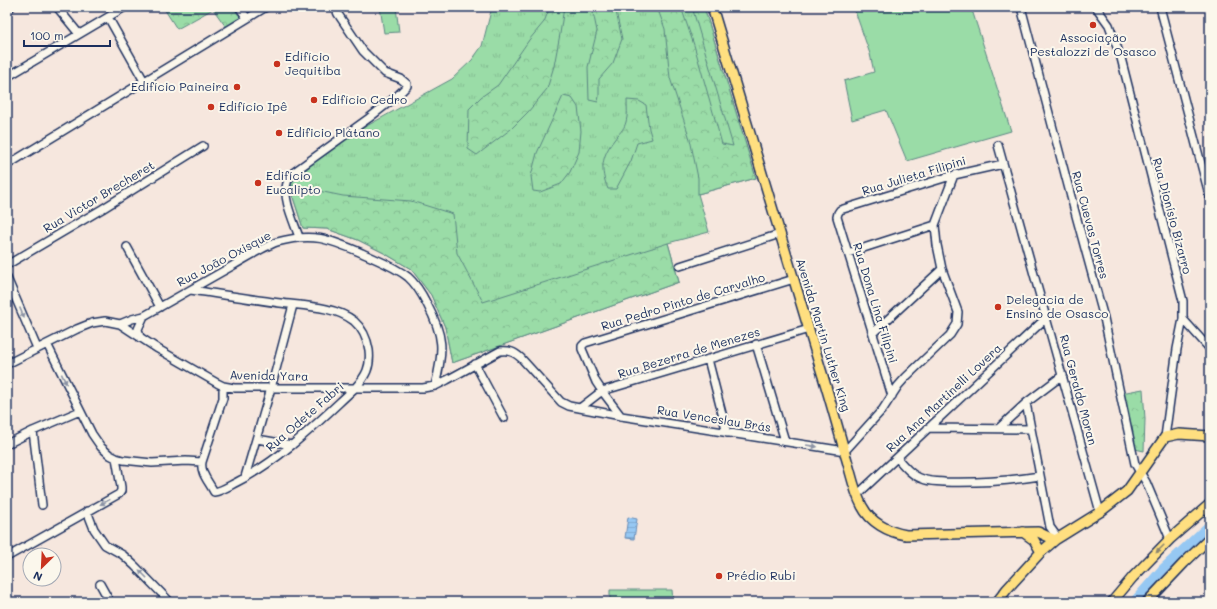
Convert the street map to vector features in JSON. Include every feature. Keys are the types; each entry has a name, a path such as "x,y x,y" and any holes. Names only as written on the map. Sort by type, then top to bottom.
{"main road":[{"name":"Avenida Martin Luther King","path":"712,7 861,505 870,518 897,534 914,536 1038,532 1057,539"},
{"path":"997,602 1041,552 1057,539 1100,512 1127,491 1165,437 1179,434 1210,436"},
{"path":"1112,602 1133,577 1170,538 1210,504"},
{"path":"1023,532 1034,540 1041,552"},
{"path":"1147,602 1210,538"}],"street":[{"path":"7,10 11,7"},
{"path":"57,7 80,34"},
{"path":"7,77 125,7"},
{"path":"239,7 247,18"},
{"path":"7,165 266,7"},
{"path":"299,237 286,199 287,183 290,177 294,172 397,96 407,86 401,79 385,73 363,52 335,7"},
{"name":"Rua Cuevas Torres","path":"1021,7 1104,318 1135,464 1141,472 1170,538"},
{"name":"Rua Dionísio Bizarro","path":"1096,7 1109,25 1121,58 1183,301 1183,319 1177,349 1165,437"},
{"path":"1160,7 1210,198"},
{"path":"108,17 144,81"},
{"name":"Rua Geraldo Moran","path":"998,145 1100,512"},
{"name":"Rua Victor Brecheret","path":"7,264 102,209 203,146"},
{"name":"Rua Julieta Filipini","path":"838,217 840,210 954,175 1003,164"},
{"path":"845,451 883,409 898,386 950,335 957,324 958,312 942,269 935,226 954,175"},
{"name":"Rua Dona Lina Filipini","path":"838,217 892,396"},
{"path":"848,252 935,226"},
{"path":"680,266 780,234"},
{"name":"Rua João Oxisque","path":"120,324 144,316 275,243 299,237 318,237 334,241 395,268 409,278 420,291 436,320 440,339 441,356 435,386"},
{"path":"127,247 160,307"},
{"path":"873,333 942,269"},
{"path":"7,278 37,348"},
{"name":"Rua Pedro Pinto de Carvalho","path":"602,391 596,382 582,349 582,346 585,343 794,279"},
{"name":"Rua Odete Fabri","path":"190,290 293,305 317,307 340,313 353,320 361,329 367,340 369,351 368,368 365,378 292,445 268,464 219,491 214,492 202,472 202,462"},
{"path":"245,477 293,305"},
{"path":"140,338 138,328 144,316"},
{"name":"Rua Ana Martinelli Lovera","path":"857,495 1047,318"},
{"path":"1183,319 1210,349"},
{"name":"Avenida Yara","path":"7,364 77,329 92,323 105,321 120,324 158,349 223,386 234,388 423,388 435,386 500,351"},
{"name":"Rua Bezerra de Menezes","path":"580,408 602,391 809,329"},
{"path":"47,344 92,434 101,447 116,458 152,463 186,461 202,462 223,398 223,386"},
{"path":"756,344 785,441"},
{"name":"Rua Venceslau Brás","path":"500,351 506,350 514,352 561,402 580,408 621,416 845,451"},
{"path":"708,359 727,433"},
{"path":"475,364 504,418"},
{"path":"999,428 1026,403 1063,375"},
{"path":"223,398 234,388"},
{"path":"602,391 621,416"},
{"path":"1026,403 1050,527 1057,539"},
{"path":"7,444 80,411"},
{"path":"928,428 1030,429"},
{"path":"33,431 42,505"},
{"path":"257,438 292,445"},
{"path":"7,557 120,492 121,487 116,458"},
{"path":"897,458 916,476 931,481 1004,481 1040,476"},
{"path":"87,511 94,529 105,545 123,555 170,602"},
{"path":"100,584 110,602"}],"green space":[{"path":"163,7 235,7 244,17 226,27 213,9 177,29"},
{"path":"380,7 396,7 399,32 384,33"},
{"path":"492,7 704,7 756,178 698,194 709,232 668,243 679,282 452,363 445,327 431,295 411,269 358,240 327,229 303,228 289,185 334,144 452,79 472,60 482,46"},
{"path":"550,7 564,7 554,66 547,89 528,112 511,129 477,155 468,149 469,109 481,97 498,85 529,40 544,22"},
{"path":"593,7 615,7 622,39 613,63 599,79 598,102 589,100 588,67 597,31"},
{"path":"657,7 681,7 694,45 722,144 733,146 692,7 704,7 756,178 698,194 698,178 690,139 670,78 665,29"},
{"path":"869,7 971,7 1011,131 907,161 886,110 852,120 844,81 874,72 870,54 855,11"},
{"path":"563,96 572,98 578,107 581,131 579,152 570,172 561,184 540,192 533,191 531,176 537,153"},
{"path":"627,100 639,101 646,105 649,129 652,139 637,143 631,161 616,189 608,189 603,170 604,158 606,152 625,125 627,117"},
{"path":"289,185 343,196 411,201 453,214 457,253 483,302 668,243 679,282 452,363 445,327 431,295 411,269 358,240 327,229 303,228"},
{"path":"1143,389 1145,419 1144,451 1135,449 1121,393"},
{"path":"610,590 672,590 673,602 610,602"}],"water":[{"path":"628,517 637,519 634,539 625,538"}],"waterway":[{"path":"1134,602 1162,570 1210,525"}],"place":[{"name":"Associação Pestalozzi de Osasco","path":"1093,25"},
{"name":"Edifício Jequitiba","path":"277,64"},
{"name":"Edifício Paineira","path":"237,87"},
{"name":"Edifício Cedro","path":"314,100"},
{"name":"Edifício Ipê","path":"211,107"},
{"name":"Edificio Plátano","path":"279,133"},
{"name":"Edifício Eucalipto","path":"258,183"},
{"name":"Delegacia de Ensino de Osasco","path":"998,307"},
{"name":"Prédio Rubi","path":"719,576"}]}
